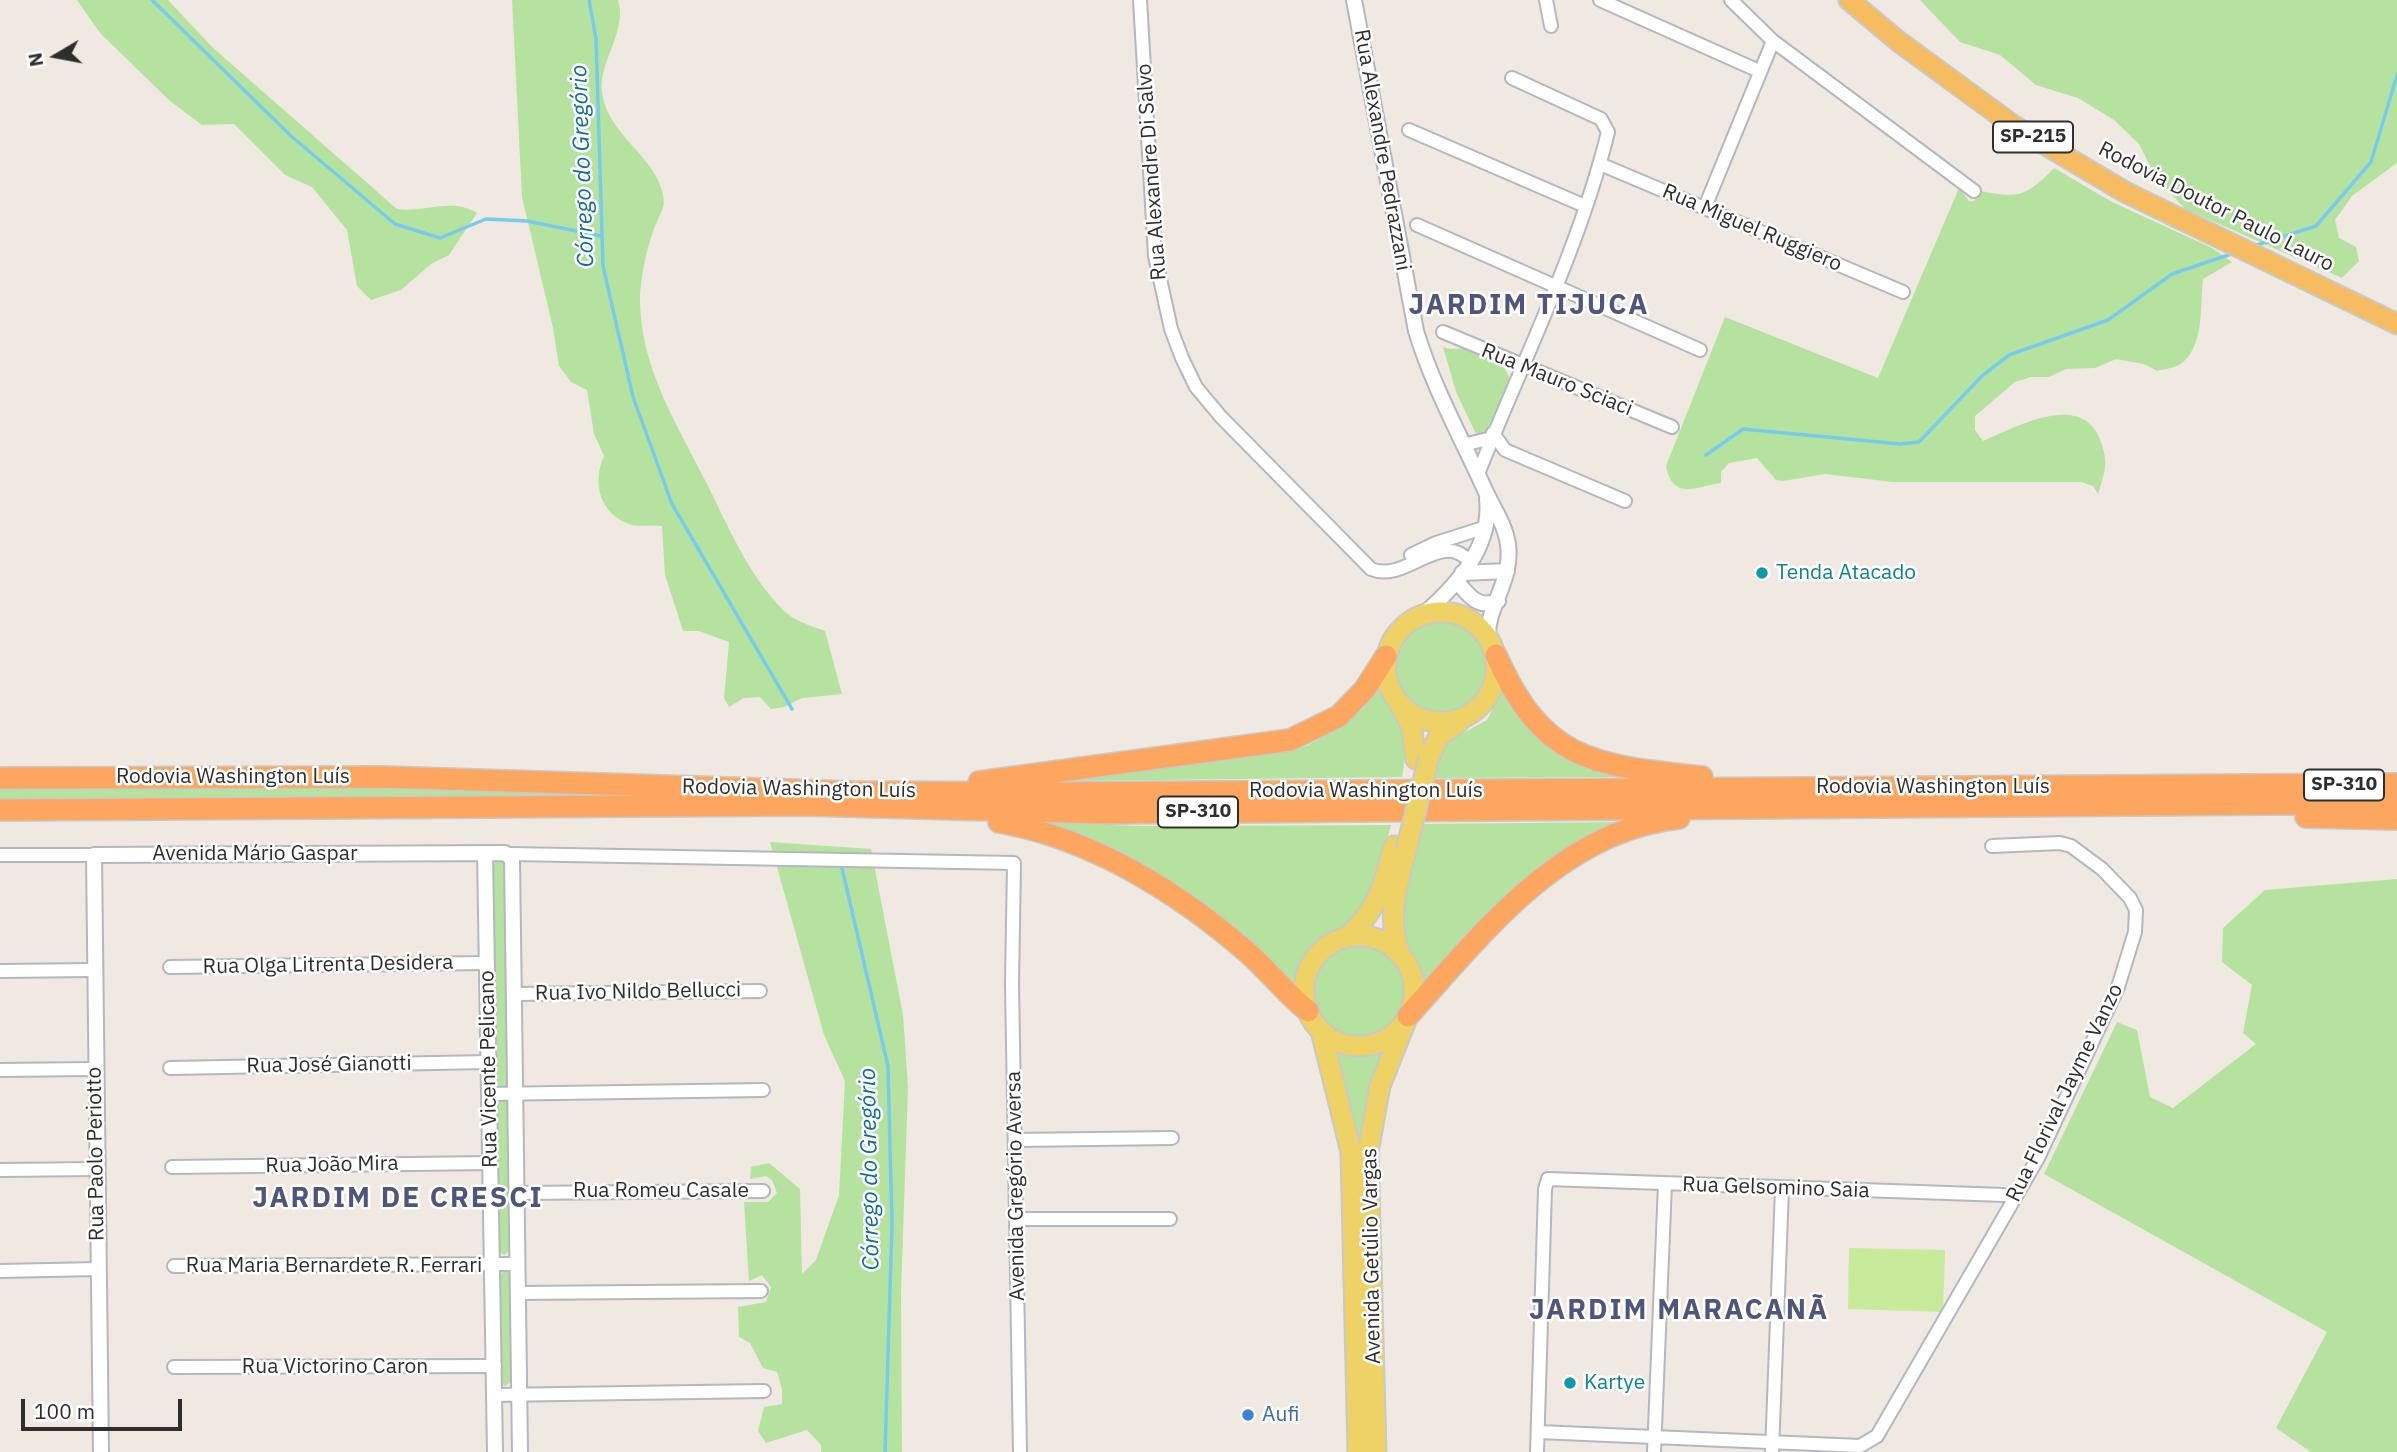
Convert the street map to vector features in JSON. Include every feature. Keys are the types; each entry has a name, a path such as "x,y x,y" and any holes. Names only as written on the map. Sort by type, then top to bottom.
{"highway":[{"name":"Rodovia Doutor Paulo Lauro","path":"1849,0 1898,41 2014,126 2126,192 2397,324"},
{"path":"1492,646 1517,701 1530,717 1545,733 1581,754 1635,769 1794,787"},
{"path":"852,792 966,783 1290,740 1339,716 1365,689 1386,656"},
{"path":"2291,785 2397,776"},
{"name":"Rodovia Washington Luís","path":"0,778 383,777 852,792 2397,784"},
{"name":"Rodovia Washington Luís","path":"0,810 632,805 1104,813 2397,803"},
{"path":"1407,1019 1446,972 1531,889 1558,865 1588,846 1666,820 1807,807"},
{"path":"2073,807 2397,819"},
{"path":"925,808 1016,825 1063,841 1125,868 1222,931 1273,975 1308,1012"}],"main road":[{"path":"1399,953 1394,936 1392,906 1400,848 1422,758 1439,736 1480,707 1492,690 1497,669 1492,646 1476,624 1460,614 1443,611 1425,613 1400,629 1386,656 1390,689 1411,725 1422,758"},
{"path":"1399,703 1414,716 1432,722 1451,722 1469,715"},
{"path":"1347,937 1365,936 1384,942 1399,953 1409,967 1414,983 1414,1000 1407,1019 1391,1036 1365,1045 1337,1042 1321,1031 1308,1012 1304,993 1311,966 1329,945 1347,937 1367,920 1376,906 1400,848"},
{"name":"Avenida Getúlio Vargas","path":"1376,1452 1368,1152 1380,1086 1407,1019"},
{"name":"Avenida Getúlio Vargas","path":"1321,1031 1351,1152 1358,1452"}],"street":[{"name":"Rua Alexandre Di Salvo","path":"1140,0 1155,257 1171,329 1182,358 1196,387 1221,417 1367,563"},
{"name":"Rua Alexandre Pedrazzani","path":"1354,0 1416,331 1424,359 1505,530 1508,544 1507,571 1488,624 1492,646"},
{"path":"1546,0 1551,26"},
{"path":"1600,0 1759,71"},
{"path":"1731,0 1773,41 1974,191"},
{"path":"1705,207 1773,41"},
{"path":"1478,474 1556,289 1601,164 1608,132 1604,122 1512,78"},
{"path":"1409,130 1585,205"},
{"name":"Rua Miguel Ruggiero","path":"1601,164 1903,292"},
{"path":"1417,225 1556,289 1700,350"},
{"name":"Rua Mauro Sciaci","path":"1443,332 1672,427"},
{"path":"1463,445 1493,436"},
{"path":"1493,436 1505,450 1625,501"},
{"name":"Rua Alexandre Pedrazzani","path":"1425,613 1452,591 1463,572 1486,527 1487,494"},
{"path":"1367,563 1395,562 1436,543 1486,527 1508,544"},
{"path":"1367,563 1375,571 1393,571 1449,549 1461,553 1463,572 1472,600 1484,604 1498,601"},
{"path":"1463,572 1507,571"},
{"name":"Rua Florival Jayme Vanzo","path":"1772,1447 1860,1446 1877,1436 2038,1158 2118,987 2135,932 2136,910 2130,898 2102,869 2071,846 2060,843 1992,846"},
{"name":"Rua Vicente Pelicano","path":"485,853 494,1265 495,1452"},
{"name":"Avenida Mário Gaspar","path":"0,855 510,854"},
{"name":"Avenida Gregório Aversa","path":"510,854 1014,863 1012,920 1020,1452"},
{"name":"Rua Vicente Pelicano","path":"510,854 517,1094 520,1452"},
{"name":"Rua Paolo Periotto","path":"94,855 94,1069 101,1452"},
{"name":"Rua Olga Litrenta Desidera","path":"170,967 486,963"},
{"path":"0,971 93,970"},
{"name":"Rua Ivo Nildo Bellucci","path":"515,994 760,991"},
{"name":"Rua José Gianotti","path":"170,1068 488,1062"},
{"path":"0,1070 94,1069"},
{"path":"489,1094 763,1090"},
{"path":"1015,1140 1172,1138"},
{"name":"Rua João Mira","path":"172,1167 491,1163"},
{"path":"0,1170 96,1169"},
{"name":"Rua Gelsomino Saia","path":"1539,1432 1545,1189 1548,1179 2004,1195"},
{"path":"1654,1452 1665,1184"},
{"path":"1537,1452 1539,1432 1772,1447 1782,1188"},
{"name":"Rua Romeu Casale","path":"517,1193 763,1191"},
{"path":"1017,1219 1170,1219"},
{"name":"Rua Maria Bernardete R. Ferrari","path":"174,1266 517,1264"},
{"path":"0,1270 99,1269"},
{"path":"518,1293 761,1291"},
{"name":"Rua Victorino Caron","path":"174,1367 495,1366"},
{"path":"495,1395 764,1391"}],"green space":[{"path":"77,0 168,0 212,47 397,209 457,206 477,213 449,255 431,264 401,290 371,300 357,286 347,230 312,187 285,175 234,124 202,125 170,101 100,33"},
{"path":"512,0 618,0 619,23 604,70 602,92 613,121 659,181 664,200 647,252 640,293 642,327 654,374 673,419 731,533 760,582 787,614 825,631 842,694 802,698 784,707 771,709 760,697 744,698 729,707 724,698 729,642 699,631 683,631 665,575 662,526 629,524 619,519 605,505 599,486 600,466 604,456 594,434 587,390 571,382 559,366 553,328 522,197"},
{"path":"1920,0 2397,0 2397,163 2352,196 2335,220 2339,238 2356,247 2359,261 2342,278 2185,209 2154,174 2139,144 2114,120 2078,98 2036,85 2000,55 1960,42"},
{"path":"2054,168 2112,202 2212,248 2232,262 2203,279 2197,337 2187,358 2179,365 2157,371 2144,364 2116,359 2095,368 2066,369 2049,377 2031,377 2015,382 1975,416 1975,430 1983,441 2046,417 2077,417 2090,424 2099,437 2105,459 2098,494 2093,486 2081,482 1893,482 1825,474 1783,481 1776,480 1757,458 1729,463 1721,472 1721,483 1694,489 1679,488 1674,484 1666,466 1725,317 1878,378 1959,188 1969,201 1974,201 1981,191 2014,195 2037,185"},
{"path":"1443,347 1480,353 1493,359 1508,374 1510,380 1486,435 1476,434 1456,392"},
{"path":"1440,620 1458,624 1474,634 1484,650 1488,668 1484,686 1474,702 1458,712 1440,716 1422,712 1406,702 1396,686 1392,668 1396,650 1406,634 1422,624"},
{"path":"1504,684 1512,701 1621,777 1432,778 1437,756 1447,742 1487,720"},
{"path":"1377,685 1404,728 1406,750 1402,777 1077,781 1307,746 1348,721"},
{"path":"321,782 582,789 583,800 0,804 0,784"},
{"path":"1629,822 1598,836 1423,992 1419,963 1402,931 1400,920 1406,878 1420,824"},
{"path":"1041,823 1145,826 1391,825 1377,875 1367,898 1350,922 1314,945 1302,967 1296,994 1277,972"},
{"path":"770,842 871,849 903,1015 908,1087 901,1294 902,1452 821,1452 821,1445 807,1430 766,1443 758,1431 764,1407 782,1404 782,1389 777,1372 763,1368 750,1343 739,1337 738,1307 766,1302 771,1287 762,1275 749,1281 744,1202 768,1202 777,1193 772,1180 766,1176 750,1179 751,1167 769,1163 800,1189 802,1274 816,1260 839,1195 845,1081 824,1035"},
{"path":"499,859 505,862 511,1088 501,1089 495,1083 492,866"},
{"path":"2397,879 2397,1452 2311,1452 2276,1428 2327,1332 2044,1174 2117,1022 2137,1030 2150,1097 2173,1108 2256,1044 2243,1033 2252,985 2222,962 2223,928 2265,890"},
{"path":"1351,944 1369,944 1387,952 1400,965 1408,983 1405,1011 1387,1032 1369,1040 1351,1040 1333,1032 1320,1019 1312,1001 1312,983 1320,965 1333,952"},
{"path":"1387,1044 1363,1149 1355,1163 1330,1047 1356,1052"},
{"path":"509,1096 511,1250 504,1255 496,1249 496,1100"},
{"path":"1849,1248 1945,1250 1943,1312 1848,1309"},
{"path":"503,1271 511,1272 513,1381 505,1386 498,1381 498,1279"}],"waterway":[{"path":"152,0 291,136 395,224 440,238 486,219 527,221 601,236"},
{"name":"Córrego do Gregório","path":"589,0 596,39 603,266 633,397 672,504 792,709"},
{"path":"2254,246 2316,226 2371,162 2397,75"},
{"path":"1706,455 1743,429 1900,444 1919,442 1982,376 2009,355 2108,320 2172,274 2234,253"},
{"name":"Córrego do Gregório","path":"841,864 888,1066 892,1226 885,1452"}],"place":[{"name":"Tenda Atacado","path":"1762,573"},
{"name":"Kartye","path":"1570,1383"},
{"name":"Aufi","path":"1248,1415"}],"district":[{"name":"JARDIM TIJUCA","path":"1529,306"},
{"name":"JARDIM DE CRESCI","path":"398,1199"},
{"name":"JARDIM MARACANÃ","path":"1679,1311"}]}
